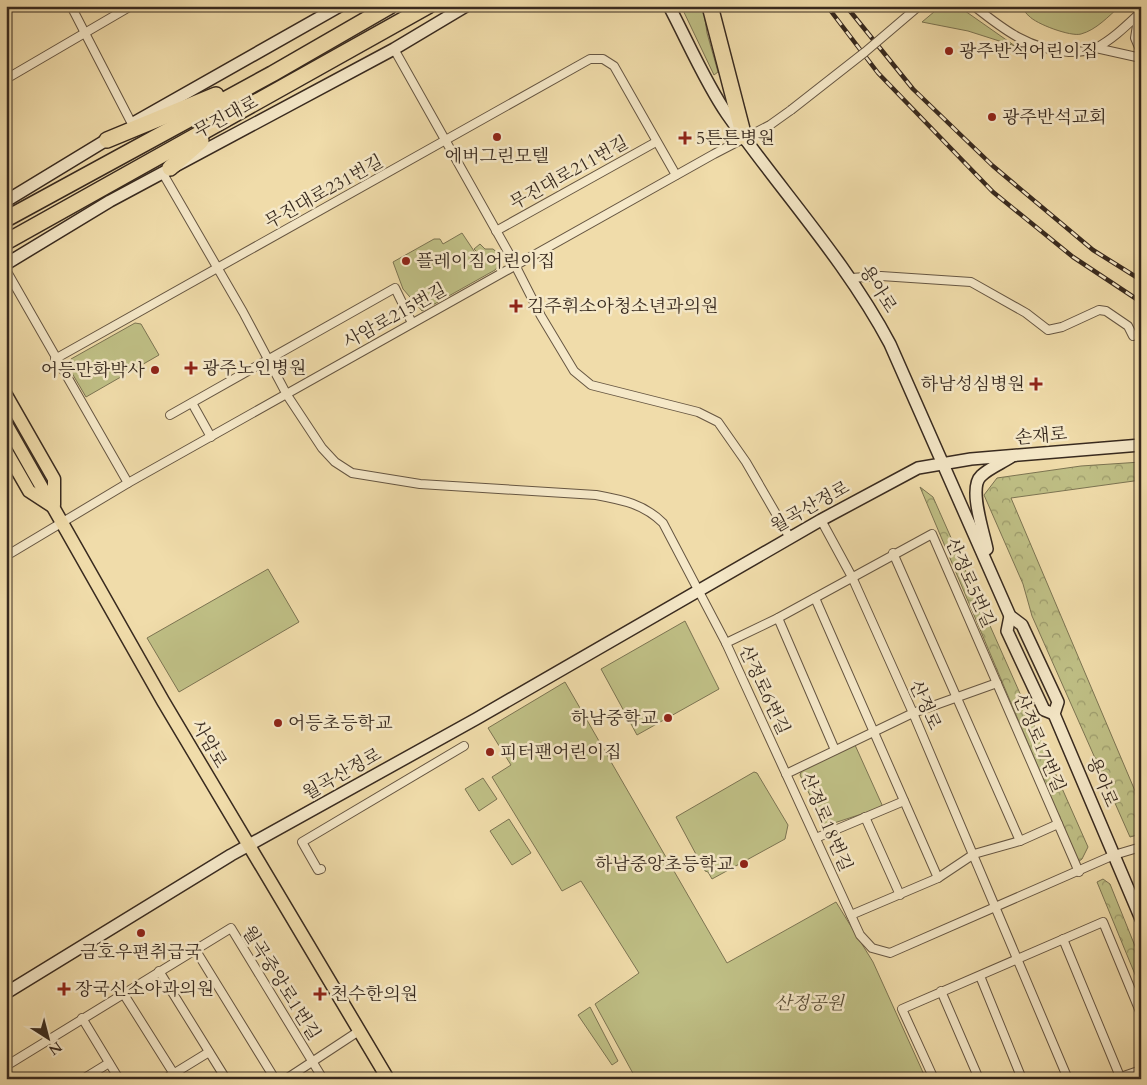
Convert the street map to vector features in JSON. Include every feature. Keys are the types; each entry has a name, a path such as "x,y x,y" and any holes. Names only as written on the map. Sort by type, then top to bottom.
{"highway":[{"name":"무진대로","path":"6,219 272,74 390,6"},
{"name":"무진대로","path":"6,242 428,6"},
{"path":"710,6 744,137"},
{"path":"107,140 272,74"},
{"path":"166,170 223,122"}],"main road":[{"path":"6,395 54,479 54,508"},
{"name":"사암로","path":"6,424 248,846 388,1079"},
{"path":"6,451 29,491 54,508"}],"street":[{"path":"71,6 132,124"},
{"path":"6,79 130,6"},
{"path":"6,201 132,124 340,6"},
{"name":"무진대로","path":"6,264 110,201 394,49 466,6"},
{"name":"용아로","path":"669,6 726,112 851,278 870,306 890,344 1010,616 1022,625 1058,702 1054,714 1141,919"},
{"name":"사암로215번길","path":"6,556 128,483 744,137 770,125 858,58 919,6"},
{"path":"974,6 1012,34 1038,47 1078,52 1096,48 1116,35 1140,13"},
{"path":"1140,13 1135,38 1141,52"},
{"path":"1096,48 1141,58"},
{"name":"무진대로211번길","path":"394,49 444,142 516,266 541,316 574,371 591,385 707,415 718,422 746,462 790,538"},
{"path":"444,142 590,59 603,59 614,66 676,175"},
{"name":"무진대로231번길","path":"55,358 444,142"},
{"name":"무진대로211번길","path":"496,231 656,142"},
{"path":"166,170 287,395 322,448 335,462 352,473 420,484 596,495 638,504 652,512 663,523 726,643"},
{"path":"6,270 128,483"},
{"path":"851,278 881,276 966,281 1026,313 1048,330 1062,327 1099,310 1106,311 1128,326 1133,336"},
{"path":"170,415 395,288 412,323"},
{"path":"192,403 211,437"},
{"name":"손재로","path":"944,463 1014,455 1141,445"},
{"path":"993,575 975,497 975,484 980,476 1014,455"},
{"name":"월곡산정로","path":"6,993 248,846 482,715 821,520 918,468 944,463"},
{"name":"산정로","path":"821,520 852,577 913,713 1019,958 1068,1079"},
{"name":"산정로5번길","path":"852,577 893,553 932,534 997,683"},
{"path":"893,553 1020,841"},
{"name":"산정로6번길","path":"786,774 726,643 778,618 852,577"},
{"path":"815,598 938,878"},
{"name":"용아로","path":"1010,616 1007,631 1044,710 1054,714"},
{"path":"778,618 835,750"},
{"name":"산정로17번길","path":"913,713 997,683 1078,872"},
{"name":"산정로18번길","path":"913,713 786,774 850,916 866,944 880,952 890,953 996,906"},
{"path":"321,869 318,870 302,842 464,746"},
{"path":"816,838 904,801"},
{"path":"865,818 900,894"},
{"path":"850,916 938,878 974,854 1020,841 1058,824"},
{"path":"996,906 1114,855 1141,847"},
{"path":"934,1079 902,1008 1103,922 1141,1014"},
{"name":"월곡중앙로1번길","path":"6,1066 231,928 313,1061"},
{"path":"1063,940 1119,1078 1141,1070"},
{"path":"195,949 275,1079"},
{"path":"159,971 226,1079"},
{"path":"980,976 1022,1079"},
{"path":"941,992 979,1079"},
{"path":"124,993 174,1074"},
{"path":"82,1018 119,1079"},
{"path":"286,1079 359,1031"},
{"path":"165,1079 210,1052"},
{"path":"313,1061 323,1079"},
{"path":"84,1079 109,1063"}],"green space":[{"path":"681,6 703,6 707,33 718,72 714,75"},
{"path":"941,6 958,6 1015,46 968,31 922,22"},
{"path":"1022,6 1120,6 1087,32 1070,34 1039,23 1025,12"},
{"path":"462,233 478,257 479,254 474,249 480,244 485,249 493,249 499,254 500,264 495,270 422,311 403,289 393,262 434,239 440,239 443,244"},
{"path":"135,323 141,324 159,355 86,397 69,368 71,359"},
{"path":"1141,462 1141,480 1011,498 1141,805 1141,834 1130,837 1032,616 1023,584 984,495 997,478 1081,466"},
{"path":"920,487 933,497 1088,847 1082,859 1078,862"},
{"path":"268,569 299,622 179,692 147,638"},
{"path":"685,621 719,689 637,735 601,669"},
{"name":"산정공원","path":"565,682 727,963 836,902 873,962 926,1079 636,1079 595,1004 639,973 581,881 562,891 492,777 511,765 488,728"},
{"path":"855,745 883,807 825,826 800,775 803,767"},
{"path":"754,772 757,773 788,825 785,839 712,879 708,872 705,871 676,817"},
{"path":"483,778 497,799 479,811 465,789"},
{"path":"509,819 531,853 512,865 490,831"},
{"path":"1103,879 1110,884 1141,961 1141,989 1097,882"},
{"path":"590,1007 618,1061 612,1065 578,1015"}],"railway":[{"path":"827,6 878,73 993,192 1073,257 1141,302"},
{"path":"846,6 913,89 993,166 1093,250 1141,280"}],"place":[{"name":"광주반석어린이집","path":"949,51"},
{"name":"광주반석교회","path":"992,117"},
{"name":"에버그린모텔","path":"497,137"},
{"name":"5튼튼병원","path":"685,138"},
{"name":"플레이짐어린이집","path":"406,261"},
{"name":"김주휘소아청소년과의원","path":"516,306"},
{"name":"광주노인병원","path":"191,368"},
{"name":"어등만화박사","path":"155,370"},
{"name":"하남성심병원","path":"1036,384"},
{"name":"하남중학교","path":"668,718"},
{"name":"어등초등학교","path":"278,723"},
{"name":"피터팬어린이집","path":"490,752"},
{"name":"하남중앙초등학교","path":"744,864"},
{"name":"금호우편취급국","path":"141,933"},
{"name":"장국신소아과의원","path":"64,989"},
{"name":"천수한의원","path":"320,994"}]}
